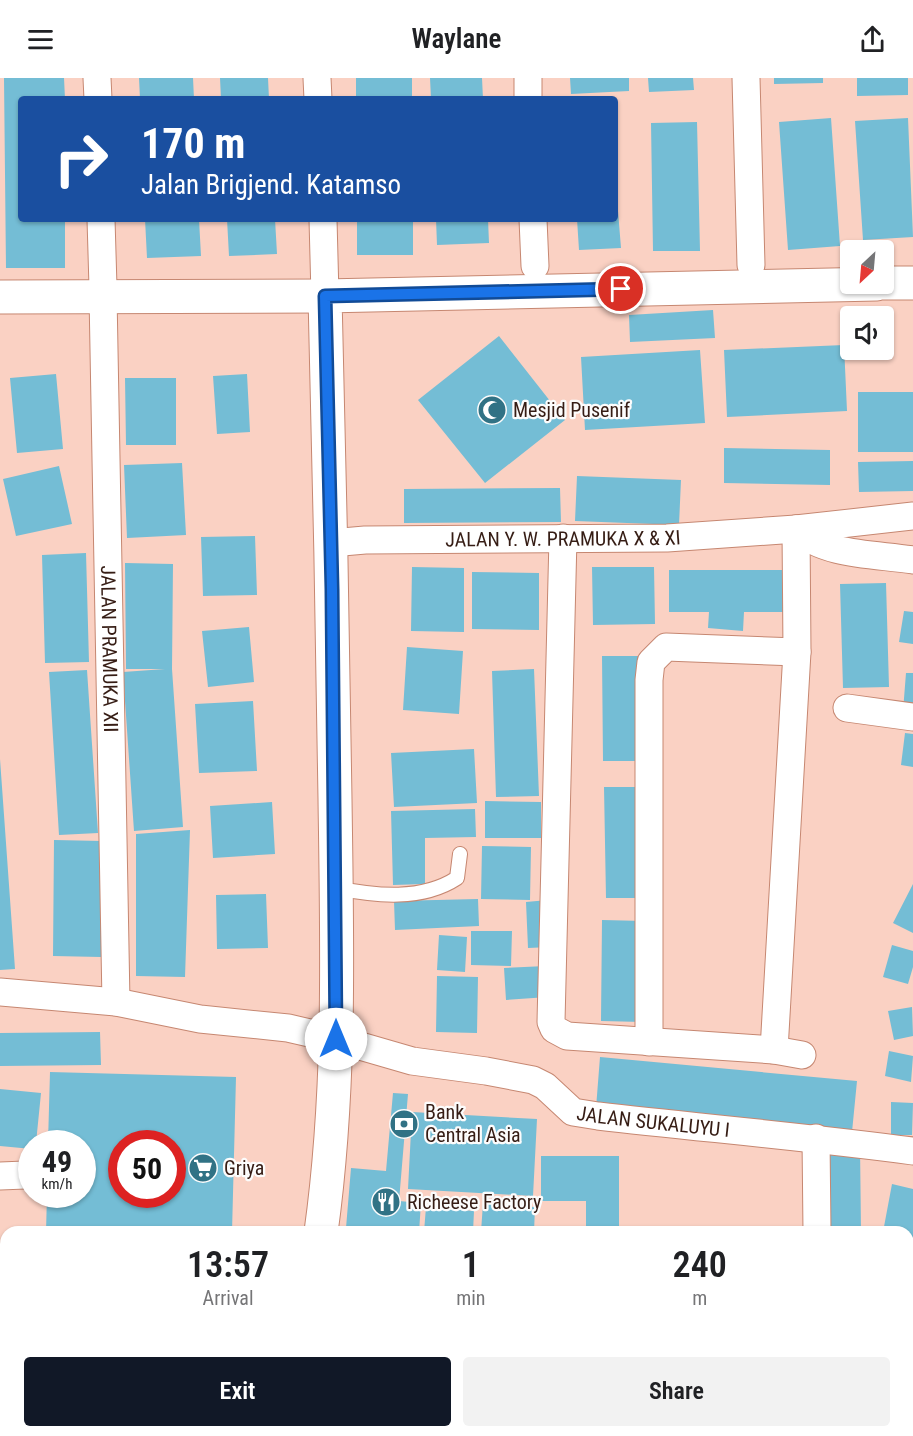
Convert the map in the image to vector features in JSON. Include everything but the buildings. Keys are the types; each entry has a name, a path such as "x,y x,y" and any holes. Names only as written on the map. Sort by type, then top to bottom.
{"main road":[{"path":"894,283 913,283"},
{"path":"0,297 103,291 325,296 840,285"},
{"path":"322,1226 331,1156 336,1039 331,543 325,296"}],"street":[{"path":"98,78 98,96"},
{"path":"317,78 318,96"},
{"path":"528,78 528,96"},
{"path":"746,78 751,265"},
{"name":"JALAN PRAMUKA XII","path":"101,222 116,1002"},
{"path":"323,222 325,296"},
{"path":"533,222 535,266"},
{"name":"JALAN Y. W. PRAMUKA X & XI","path":"331,543 365,540 667,538 796,529 913,516"},
{"path":"796,529 806,538 823,546 913,560"},
{"path":"774,1050 797,652 796,529"},
{"path":"563,538 551,1022 554,1029 567,1036 774,1050 802,1055"},
{"path":"650,1042 649,680 651,662 666,646 797,652"},
{"path":"848,708 913,717"},
{"name":"JALAN SUKALUYU I","path":"0,992 116,1002 200,1018 288,1028 412,1061 533,1080 545,1086 573,1112 781,1137 816,1138 913,1151"},
{"path":"816,1138 817,1226"}],"lane":[{"path":"336,888 378,896 441,889 457,878 460,854"}],"place":[{"name":"Mesjid Pusenif","path":"492,410"},
{"name":"Bank Central Asia","path":"404,1124"},
{"name":"Griya","path":"203,1168"},
{"name":"Richeese Factory","path":"386,1202"}],"route":[{"path":"336,1039 332,589 325,296 621,289"}]}
